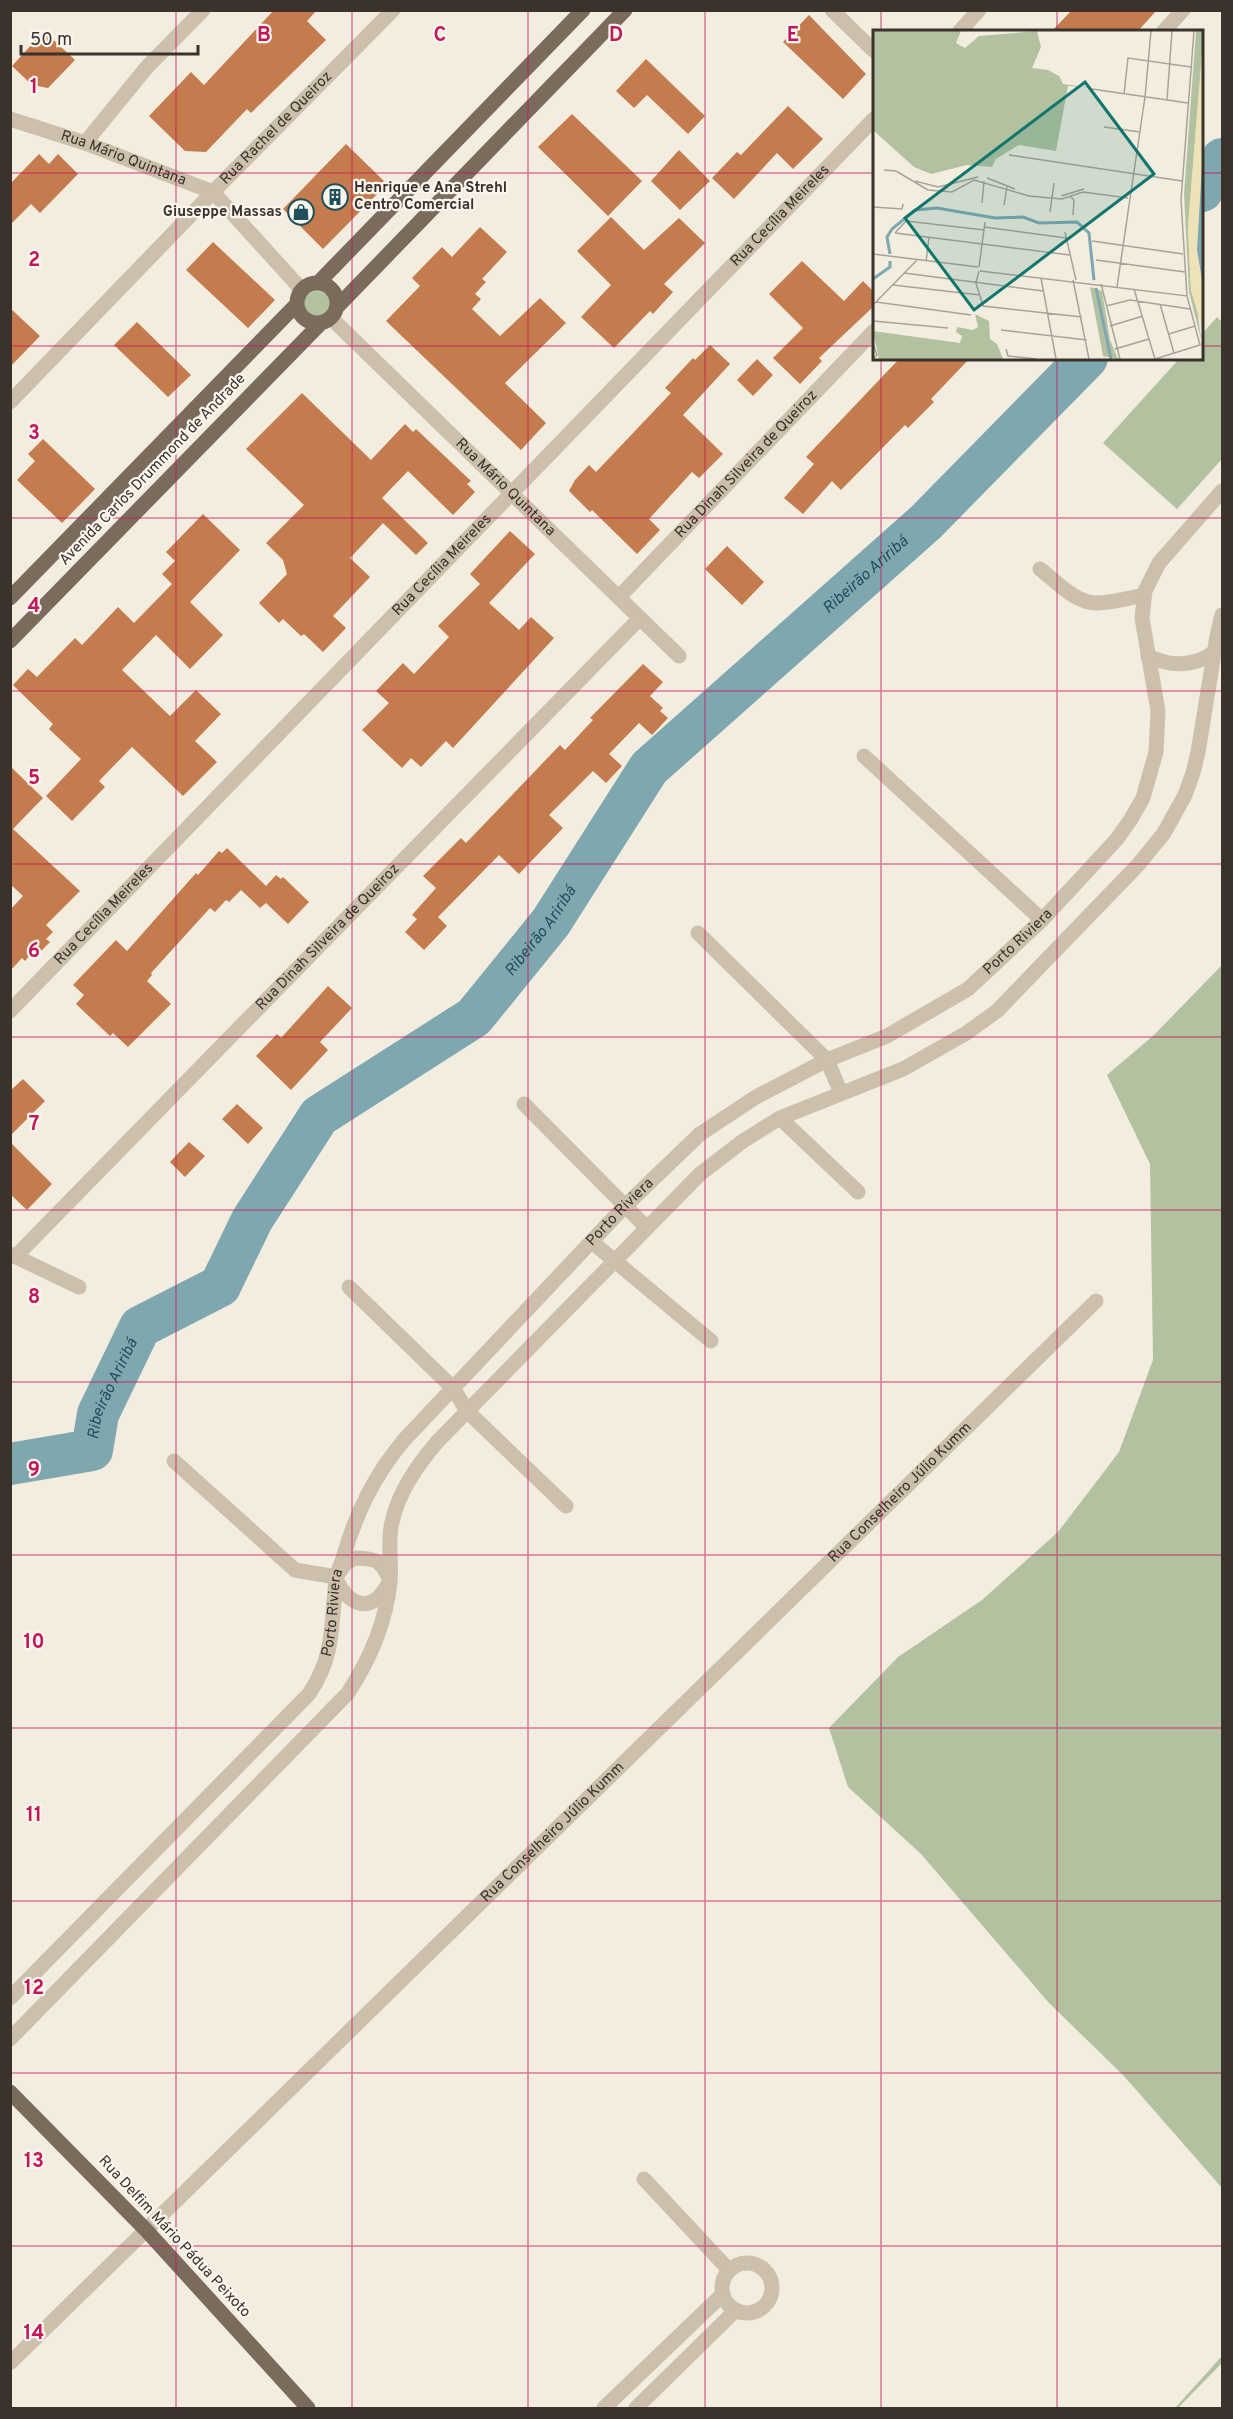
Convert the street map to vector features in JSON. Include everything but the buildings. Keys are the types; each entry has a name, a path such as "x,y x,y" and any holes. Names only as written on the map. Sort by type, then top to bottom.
{"main road":[{"path":"318,283 331,288 335,293 330,316 307,321 302,317 300,297 318,283 583,10"},
{"name":"Avenida Carlos Drummond de Andrade","path":"10,641 330,316 625,10"},
{"name":"Avenida Carlos Drummond de Andrade","path":"10,598 300,297"},
{"name":"Rua Delfim Mário Pádua Peixoto","path":"10,2092 146,2230 308,2409"}],"street":[{"path":"85,143 147,66 203,10"},
{"name":"Rua Rachel de Queiroz","path":"10,402 393,10"},
{"path":"832,10 873,50"},
{"path":"961,30 979,10"},
{"path":"1165,30 1183,10"},
{"name":"Rua Mário Quintana","path":"10,118 85,143 213,192 300,297"},
{"name":"Rua Cecília Meireles","path":"10,1011 873,120"},
{"name":"Rua Mário Quintana","path":"330,316 679,656"},
{"name":"Rua Dinah Silveira de Queiroz","path":"619,597 873,332"},
{"name":"Porto Riviera","path":"10,1998 298,1707 319,1680 330,1651 336,1577 356,1518 378,1474 404,1440 624,1207 679,1153 722,1118 756,1097 827,1060 887,1036 968,988 1042,920 1117,839 1143,798 1151,775 1158,731 1156,691 1142,618 1144,595 1159,563 1222,491"},
{"path":"1040,569 1072,595 1087,602 1095,603 1144,595"},
{"name":"Porto Riviera","path":"10,2039 332,1711 361,1672 382,1624 390,1582 391,1524 397,1505 421,1461 467,1412 680,1192 721,1156 780,1118 893,1074 933,1054 997,1011 1152,850 1175,815 1192,773 1198,752 1222,615"},
{"name":"Rua Dinah Silveira de Queiroz","path":"13,1255 640,618"},
{"path":"1148,656 1172,664 1183,664 1204,659 1215,652"},
{"path":"864,756 1042,920"},
{"path":"698,933 827,1060 841,1094"},
{"path":"524,1104 646,1227"},
{"path":"780,1118 858,1192"},
{"path":"592,1242 711,1341"},
{"path":"13,1255 79,1287"},
{"path":"349,1287 453,1388 467,1412 566,1506"},
{"name":"Rua Conselheiro Júlio Kumm","path":"10,2363 1095,1301"},
{"path":"174,1461 295,1570 336,1577"},
{"path":"354,1558 368,1558 386,1568 390,1582 381,1596 372,1602 358,1602 345,1595 336,1577 345,1564 354,1558"},
{"path":"234,1772 254,1791"},
{"path":"43,1965 64,1984"},
{"path":"644,2179 729,2270"},
{"path":"744,2263 760,2266 770,2279 772,2287 770,2296 760,2308 752,2312 736,2310 725,2300 723,2294 725,2277 729,2270 744,2263"},
{"path":"604,2409 723,2294"},
{"path":"636,2409 736,2310"},
{"path":"665,2349 680,2365"}],"green space":[{"path":"317,291 326,295 330,304 326,313 317,317 308,313 304,304 308,295"},
{"path":"1217,317 1222,322 1222,459 1177,509 1103,443 1178,360 1203,360 1203,333"},
{"path":"1222,965 1222,2188 1124,2076 1049,2003 921,1854 848,1787 829,1728 898,1657 982,1600 1058,1532 1119,1452 1153,1360 1150,1164 1107,1075 1154,1035"},
{"path":"1222,2356 1222,2363 1178,2408 1175,2408"}],"waterway":[{"name":"Ribeirão Ariribá","path":"1203,189 1222,159"},
{"name":"Ribeirão Ariribá","path":"10,1464 92,1450 98,1414 140,1327 220,1286 252,1220 319,1116 474,1017 551,922 649,768 926,522 1085,360"}],"place":[{"name":"Henrique e Ana Strehl Centro Comercial","path":"335,197"},
{"name":"Giuseppe Massas","path":"301,212"}]}
